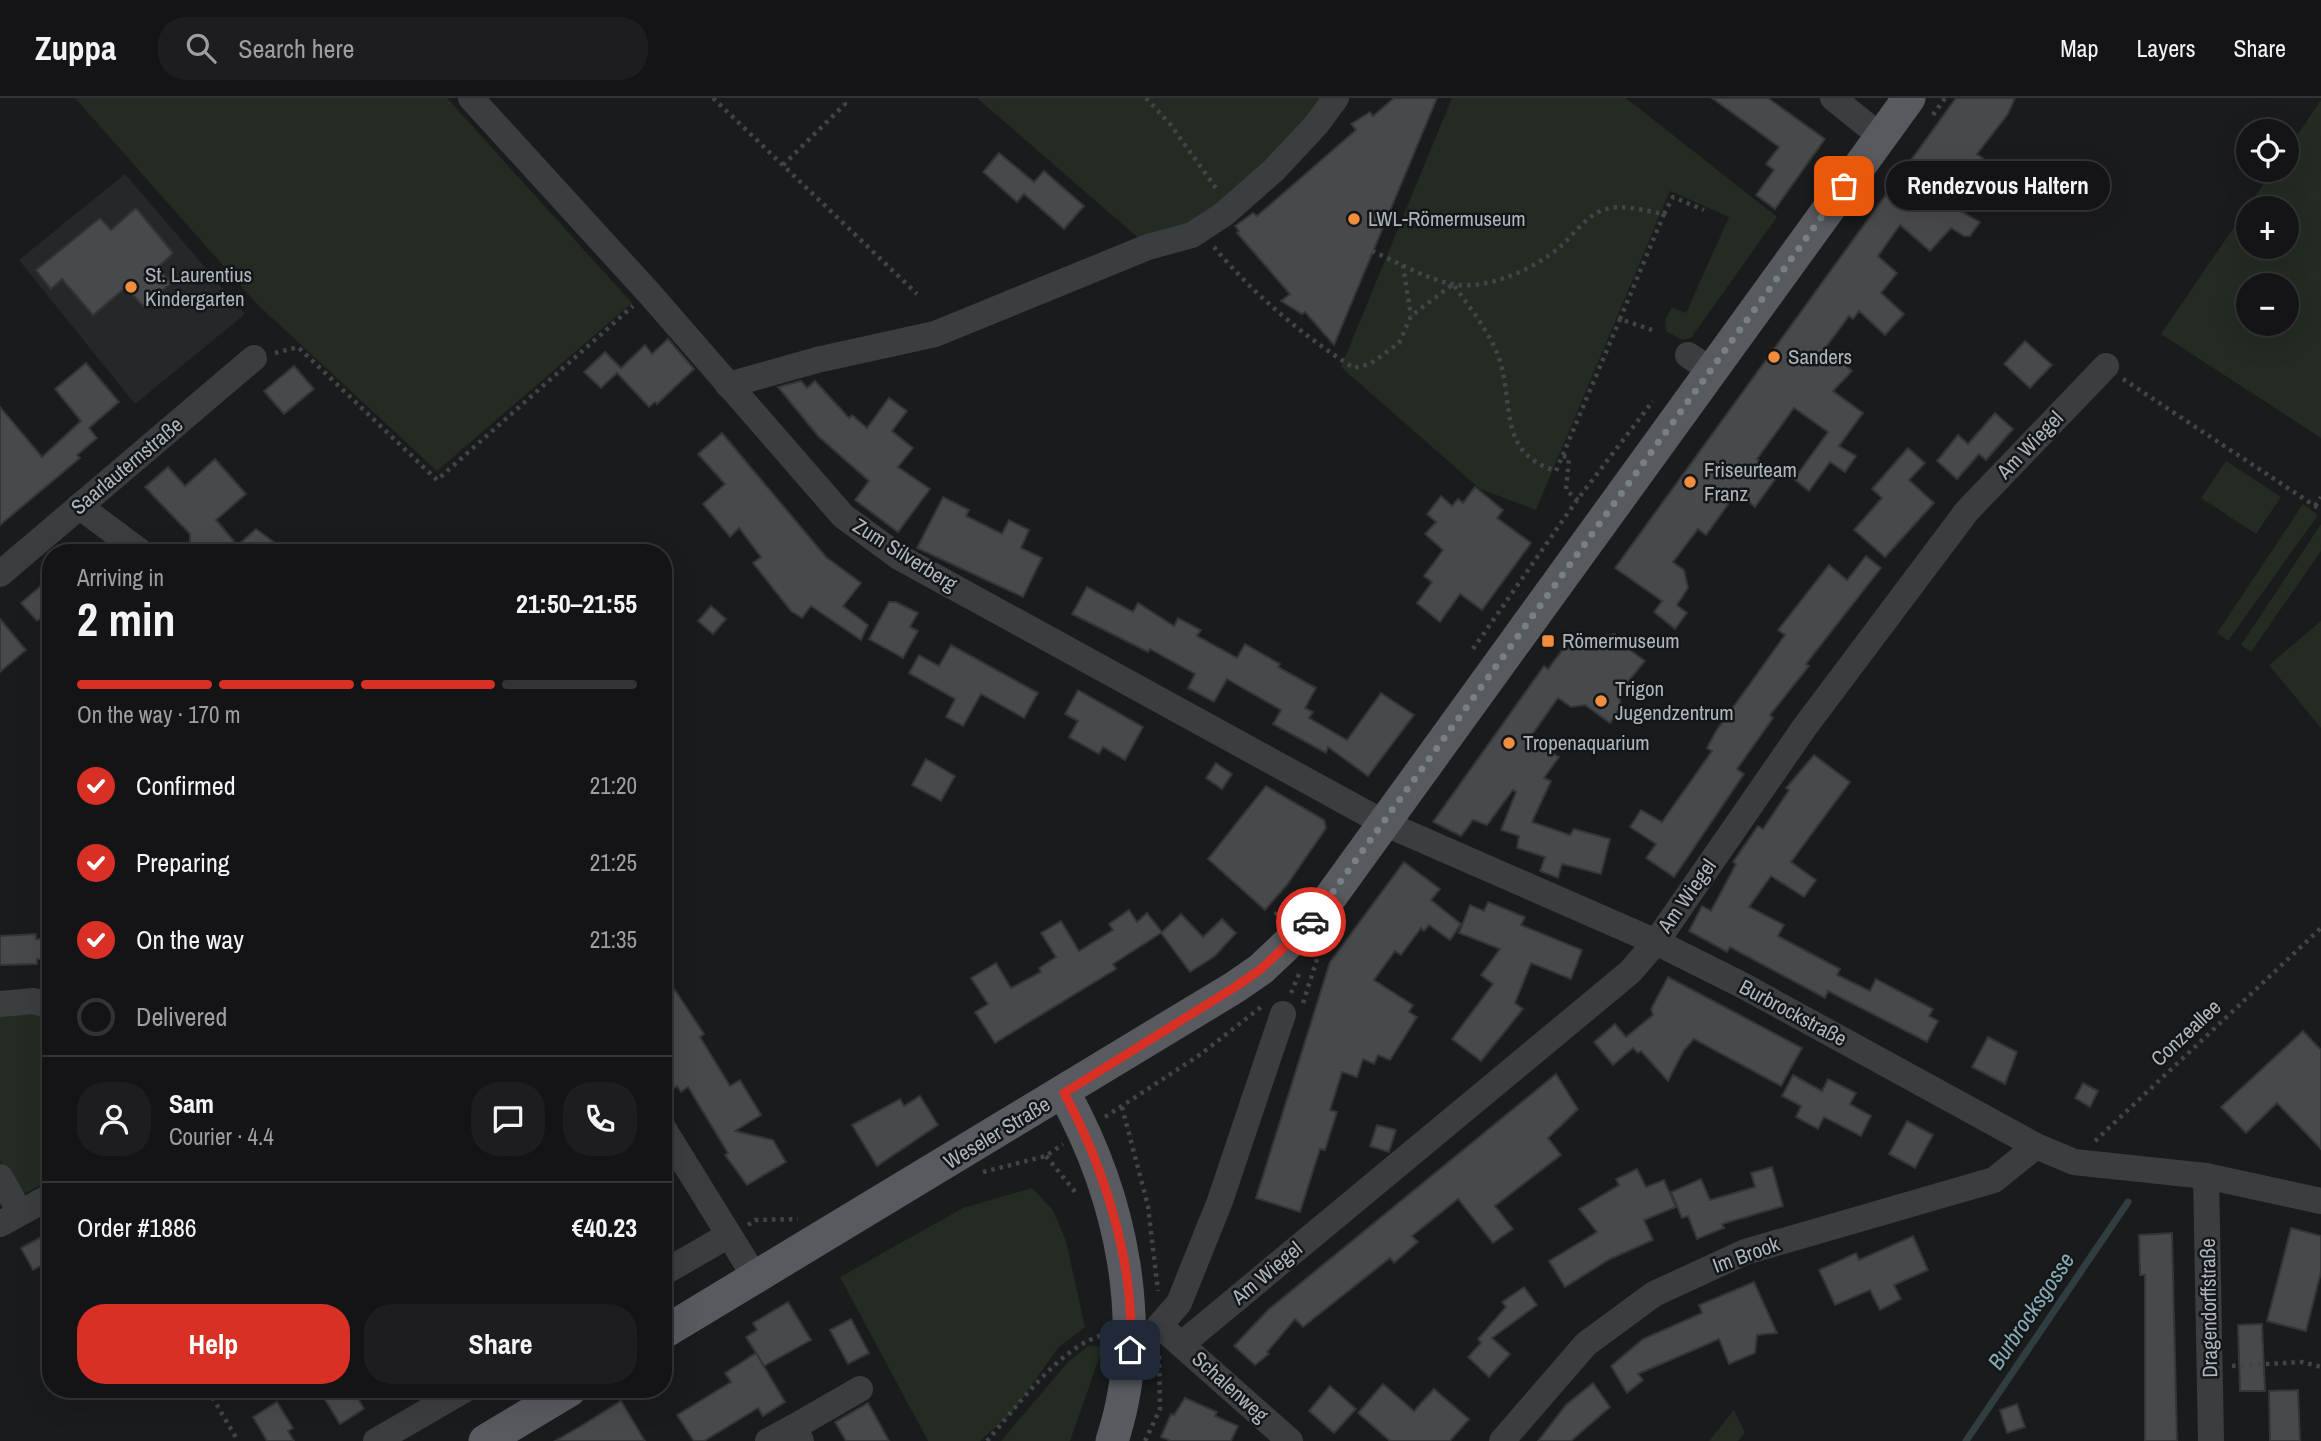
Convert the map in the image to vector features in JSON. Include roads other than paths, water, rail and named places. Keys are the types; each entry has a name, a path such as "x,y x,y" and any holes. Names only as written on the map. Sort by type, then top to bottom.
{"main road":[{"name":"Weseler Straße","path":"672,1328 1064,1093 1261,969 1316,917 1609,511 1699,363 1909,98"},
{"path":"1064,1093 1084,1129 1106,1192 1125,1268 1122,1332 1128,1370 1112,1441"},
{"path":"495,1438 558,1398"}],"street":[{"name":"Zum Silverberg","path":"471,98 649,293 843,516 899,557 1384,823"},
{"path":"728,385 817,359 935,334 1096,267 1201,229 1224,214 1275,170 1316,125 1336,98"},
{"path":"1833,98 1880,136"},
{"name":"Saarlauternstraße","path":"0,574 254,358"},
{"name":"Am Wiegel","path":"1182,1344 1630,972 1656,942 1804,728 1967,511 2106,366"},
{"path":"79,506 130,544"},
{"name":"Burbrockstraße","path":"1384,823 1656,942 1742,985 2036,1146 2074,1162 2206,1176 2321,1201"},
{"path":"0,1004 42,1004"},
{"path":"1122,1332 1179,1303 1220,1201 1276,1007"},
{"path":"672,1143 755,1277"},
{"name":"Im Brook","path":"1502,1441 1586,1345 1654,1294 1745,1252 1994,1180 2036,1146"},
{"name":"Dragendorffstraße","path":"2206,1176 2211,1441"},
{"path":"0,1177 10,1218 42,1201"},
{"path":"672,1268 729,1235"},
{"name":"Schalenweg","path":"1122,1332 1182,1344 1290,1441"},
{"path":"768,1441 797,1434 860,1389"},
{"path":"376,1441 450,1398"}],"waterway":[{"name":"Burbrocksgosse","path":"1966,1441 2128,1202"}],"place":[{"name":"Rendezvous Haltern","path":"1844,186"},
{"name":"LWL-Römermuseum","path":"1354,219"},
{"name":"St. Laurentius Kindergarten","path":"131,287"},
{"name":"Sanders","path":"1774,357"},
{"name":"Friseurteam Franz","path":"1690,482"},
{"name":"Römermuseum","path":"1548,641"},
{"name":"Trigon Jugendzentrum","path":"1601,701"},
{"name":"Tropenaquarium","path":"1509,743"}]}
